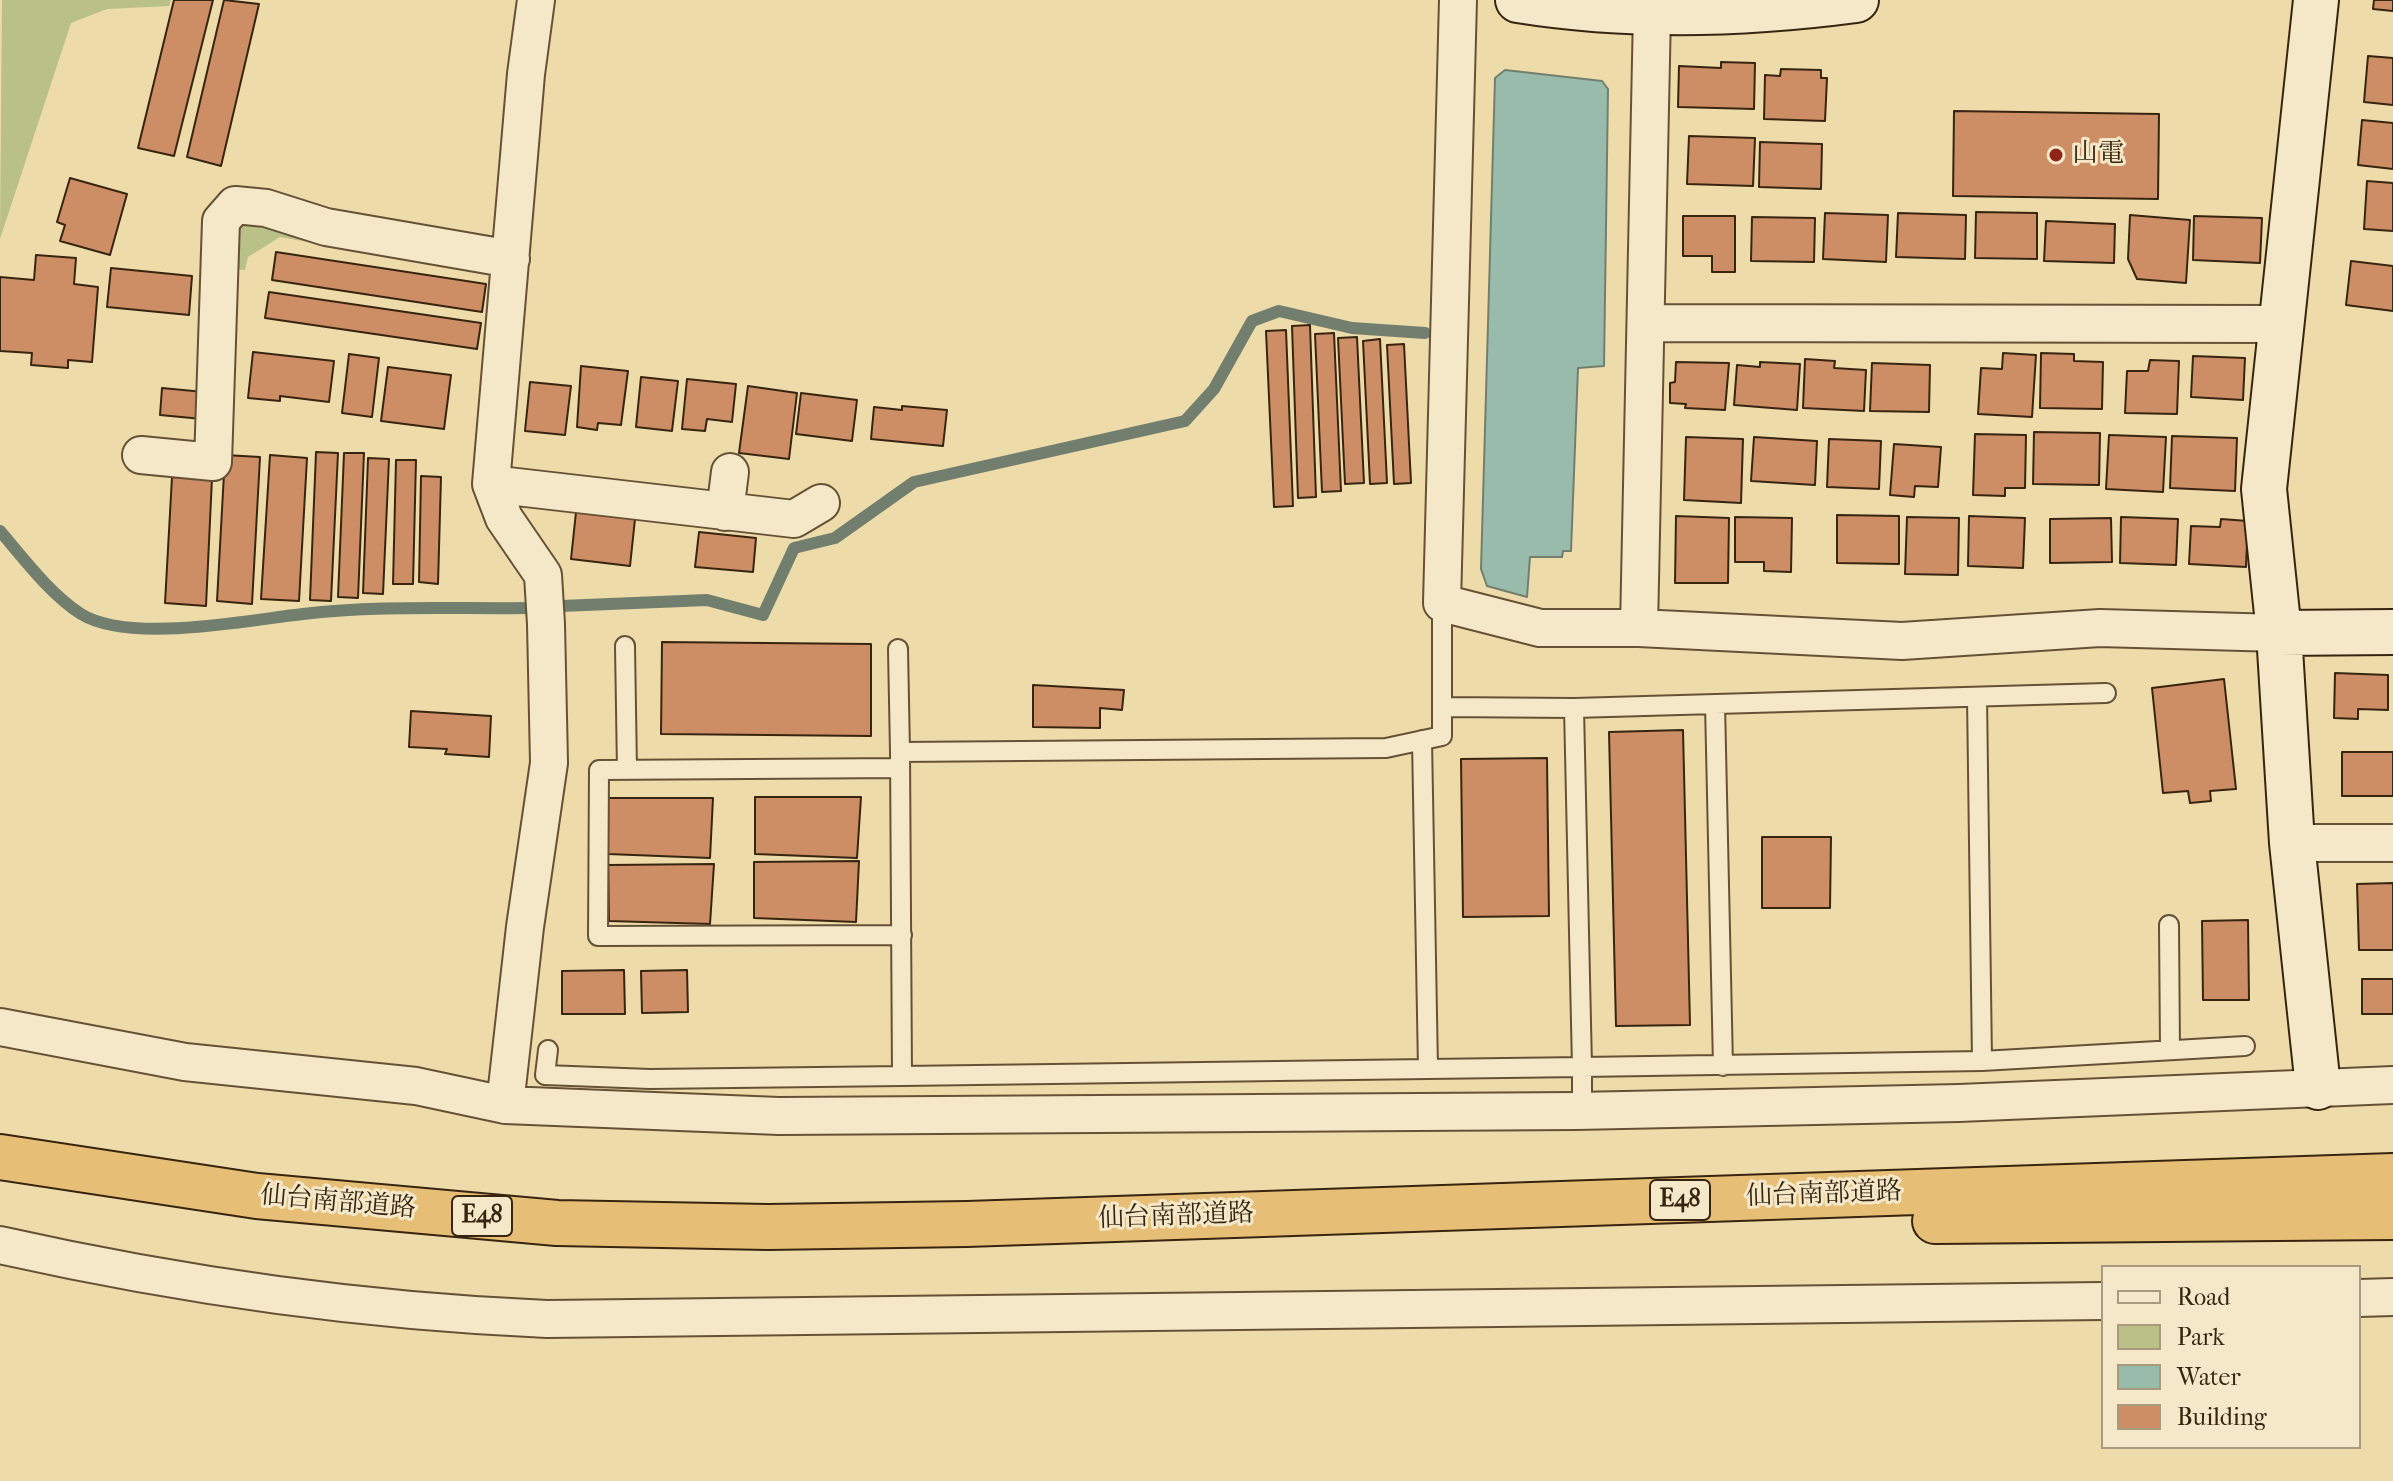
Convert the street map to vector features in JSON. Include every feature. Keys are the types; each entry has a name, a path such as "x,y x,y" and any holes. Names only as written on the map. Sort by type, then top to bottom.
{"highway":[{"name":"仙台南部道路","path":"0,1157 257,1196 557,1223 768,1227 967,1224 2393,1176"},
{"name":"仙台南部道路","path":"967,1224 1465,1230 1892,1221 2393,1217"}],"street":[{"path":"505,1105 525,927 549,763 543,575 504,518 491,484 526,74 536,0"},
{"path":"1458,0 1442,603 1540,628 1639,628 1902,641 2100,628 2279,633 2393,632"},
{"path":"1518,0 1652,13 1775,10 1856,0"},
{"path":"2316,0 2264,489 2279,633 2292,843 2318,1087"},
{"path":"1639,628 1652,13"},
{"path":"141,455 213,462 221,221 235,205 266,208 326,227 511,259"},
{"path":"1647,323 2280,324"},
{"path":"725,512 730,472"},
{"path":"491,484 794,519 821,503"},
{"path":"2292,843 2393,843"},
{"path":"0,1027 185,1062 416,1086 505,1105 779,1116 1582,1111 1959,1103 2393,1085"},
{"path":"0,1245 128,1274 279,1298 444,1315 547,1319 2101,1301"},
{"path":"2361,1298 2393,1297"}],"lane":[{"path":"902,935 598,936 599,770 1386,748 1442,736 1442,603"},
{"path":"625,646 627,770"},
{"path":"898,649 902,1076"},
{"path":"1442,707 1574,708 2106,693"},
{"path":"1977,697 1982,1061"},
{"path":"1715,704 1723,1066"},
{"path":"1574,708 1582,1111"},
{"path":"1422,740 1428,1069"},
{"path":"2169,925 2170,1050"},
{"path":"548,1050 545,1075 650,1079 1982,1061 2245,1046"}],"green space":[{"path":"2,0 171,0 169,6 107,9 71,23 0,239"},
{"path":"241,213 475,264 473,271 280,237 248,257 245,270 228,268"}],"water":[{"path":"1505,70 1602,81 1608,89 1604,366 1578,368 1571,551 1563,551 1562,557 1530,557 1527,597 1487,586 1481,569 1495,78"}],"building":[{"path":"174,0 213,0 174,156 138,148"},
{"path":"224,0 259,4 221,166 187,157"},
{"path":"2374,0 2393,0 2393,11 2373,9"},
{"path":"2368,56 2393,58 2393,105 2364,102"},
{"path":"1721,62 1755,63 1754,109 1678,107 1679,66 1721,68"},
{"path":"1781,69 1821,70 1821,78 1827,78 1825,121 1764,119 1765,75 1780,76"},
{"path":"1954,111 2159,114 2158,199 1953,196"},
{"path":"2362,120 2393,123 2393,169 2358,165"},
{"path":"1689,136 1755,138 1753,186 1687,184"},
{"path":"1760,142 1822,144 1821,189 1759,187"},
{"path":"70,178 127,194 110,255 60,241 65,225 57,222"},
{"path":"2367,181 2393,183 2393,231 2364,229"},
{"path":"1976,212 2037,213 2037,259 1975,258"},
{"path":"1825,213 1888,215 1886,262 1823,259"},
{"path":"1898,213 1966,215 1965,259 1896,257"},
{"path":"2130,215 2190,220 2186,283 2137,279 2128,259"},
{"path":"1683,216 1735,216 1735,272 1712,272 1712,256 1683,256"},
{"path":"2194,216 2262,218 2260,263 2193,260"},
{"path":"1752,217 1815,218 1814,262 1751,261"},
{"path":"2046,221 2115,224 2114,263 2044,261"},
{"path":"276,252 486,284 482,312 272,280"},
{"path":"36,255 76,258 74,284 98,287 92,362 68,360 68,368 31,365 32,353 0,351 0,277 34,280"},
{"path":"2351,261 2393,266 2393,311 2346,305"},
{"path":"111,268 192,276 189,315 107,307"},
{"path":"269,292 481,323 477,349 265,318"},
{"path":"1310,325 1316,497 1298,498 1292,326"},
{"path":"1286,330 1293,506 1274,507 1266,331"},
{"path":"1334,333 1341,491 1322,492 1315,334"},
{"path":"1357,337 1364,483 1345,484 1338,338"},
{"path":"1380,339 1387,483 1370,484 1363,341"},
{"path":"1404,344 1411,483 1394,484 1387,345"},
{"path":"253,352 334,361 329,402 280,396 280,401 248,398"},
{"path":"2003,353 2036,355 2032,417 1978,414 1981,368 2002,369"},
{"path":"2041,353 2074,354 2074,361 2103,362 2102,409 2040,408"},
{"path":"349,354 379,358 372,417 342,413"},
{"path":"2193,356 2245,358 2243,400 2191,397"},
{"path":"1805,359 1835,361 1834,368 1866,370 1864,411 1803,408"},
{"path":"2150,360 2179,361 2177,414 2125,413 2127,371 2148,371"},
{"path":"1676,362 1729,363 1725,410 1685,408 1686,404 1670,403 1670,383 1675,382"},
{"path":"1760,362 1800,364 1797,410 1734,405 1737,365 1760,367"},
{"path":"1872,363 1930,365 1929,412 1870,411"},
{"path":"581,366 628,371 621,425 598,423 597,430 577,427"},
{"path":"388,367 451,375 444,429 381,421"},
{"path":"641,377 678,381 672,431 636,427"},
{"path":"687,379 736,384 732,422 707,419 705,431 682,429"},
{"path":"530,382 571,386 565,435 525,431"},
{"path":"748,386 797,393 789,459 739,453"},
{"path":"162,388 204,392 202,419 160,415"},
{"path":"801,393 857,400 852,441 796,434"},
{"path":"902,406 947,410 943,446 871,439 874,407 902,410"},
{"path":"2034,432 2100,433 2099,485 2033,484"},
{"path":"1975,434 2026,435 2025,488 2005,488 2005,496 1973,495"},
{"path":"2109,435 2166,437 2163,492 2106,489"},
{"path":"2172,436 2237,438 2235,491 2170,488"},
{"path":"1686,437 1743,439 1741,503 1684,500"},
{"path":"1754,437 1817,441 1815,485 1751,481"},
{"path":"1829,439 1881,441 1879,489 1827,487"},
{"path":"1894,444 1941,447 1938,487 1915,486 1914,497 1890,495"},
{"path":"316,452 338,453 331,601 310,600"},
{"path":"344,453 364,453 358,598 338,597"},
{"path":"225,455 260,457 252,604 217,601"},
{"path":"270,455 307,458 299,601 261,599"},
{"path":"368,458 389,459 383,594 363,593"},
{"path":"396,460 416,460 413,584 393,584"},
{"path":"421,476 441,477 438,584 419,582"},
{"path":"172,477 212,478 206,606 165,603"},
{"path":"576,512 635,519 630,566 571,559"},
{"path":"1837,515 1899,516 1899,564 1837,563"},
{"path":"1676,516 1729,518 1728,583 1675,583"},
{"path":"1969,516 2025,518 2023,568 1968,566"},
{"path":"1735,517 1792,518 1791,572 1764,571 1764,562 1735,562"},
{"path":"1907,517 1959,518 1958,575 1905,574"},
{"path":"2121,517 2178,519 2176,565 2120,563"},
{"path":"2111,518 2112,562 2050,563 2050,519"},
{"path":"2221,519 2248,521 2246,567 2189,564 2191,526 2220,527"},
{"path":"699,532 756,538 753,572 695,567"},
{"path":"662,642 871,644 871,736 661,734"},
{"path":"2335,673 2388,675 2388,710 2358,709 2358,719 2334,718"},
{"path":"2224,679 2236,789 2210,791 2211,801 2190,803 2188,791 2163,793 2152,688"},
{"path":"1033,685 1124,690 1122,710 1100,708 1100,728 1033,727"},
{"path":"411,711 491,716 489,757 445,754 447,749 409,747"},
{"path":"1683,730 1690,1025 1616,1026 1609,732"},
{"path":"2342,752 2393,752 2393,796 2342,796"},
{"path":"1547,758 1549,916 1463,917 1461,759"},
{"path":"755,797 861,797 857,858 755,854"},
{"path":"608,798 713,798 710,858 608,854"},
{"path":"1762,837 1831,837 1830,908 1762,908"},
{"path":"859,861 856,922 754,918 754,862"},
{"path":"714,864 710,924 609,921 608,865"},
{"path":"2393,883 2393,950 2359,950 2357,884"},
{"path":"2248,920 2249,1000 2203,1000 2202,921"},
{"path":"624,970 625,1014 562,1014 562,971"},
{"path":"687,970 688,1012 642,1013 641,971"},
{"path":"2362,979 2393,979 2393,1014 2362,1014"}],"waterway":[{"path":"561,606 707,600 763,615 794,548 835,538 914,482 1185,421 1214,389 1252,321 1279,311 1352,328 1425,333"},
{"path":"0,531 38,576 70,606 102,623 129,628 190,628 359,609 529,608"}],"place":[{"name":"山電","path":"2056,155"}]}
